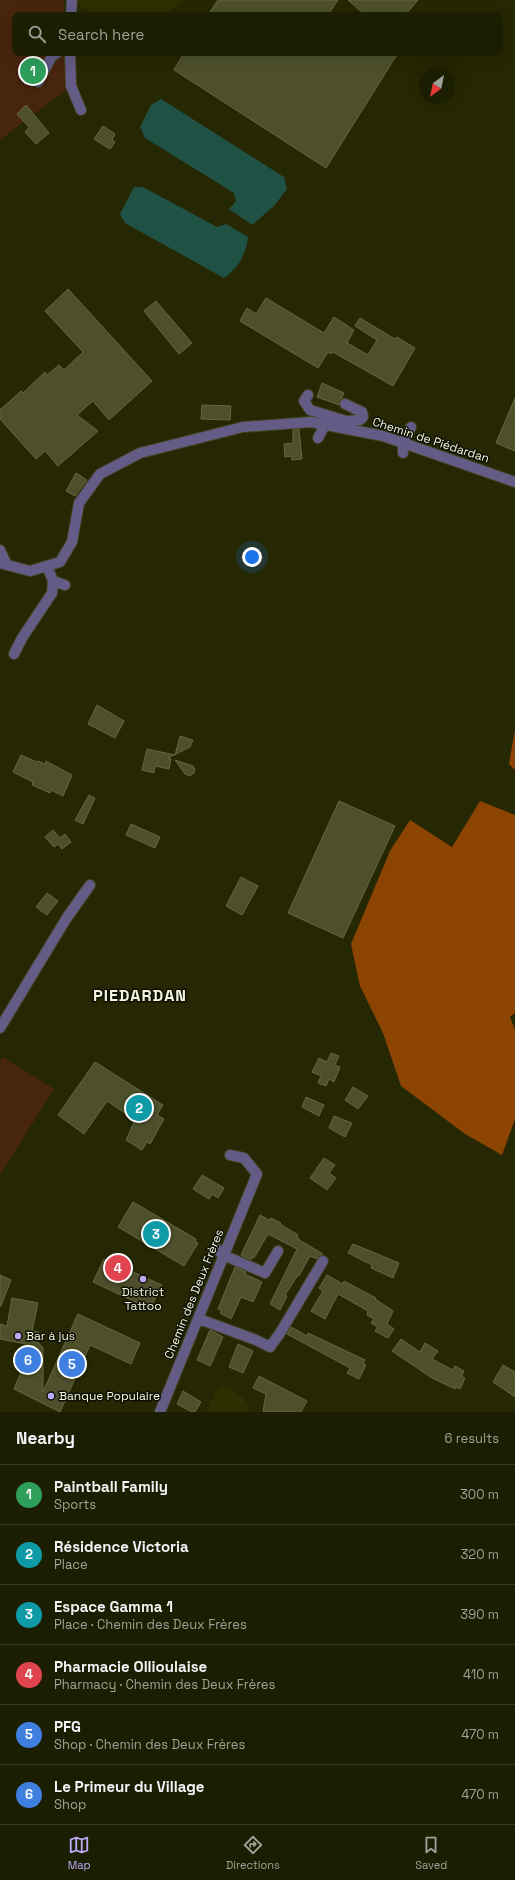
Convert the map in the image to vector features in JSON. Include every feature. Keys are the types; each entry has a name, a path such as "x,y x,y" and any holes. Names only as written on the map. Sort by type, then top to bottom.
{"street":[{"path":"71,12 72,0"},
{"path":"38,82 52,56"},
{"path":"70,56 71,86 81,110"},
{"path":"308,395 304,401 310,410 345,424 360,420 363,417 362,412 345,404"},
{"name":"Chemin de Piédardan","path":"4,564 30,571 60,562 72,542 79,503 96,473 140,453 242,427 311,422 325,425 345,424 382,436 403,448 515,482"},
{"path":"318,438 325,425"},
{"path":"403,448 411,427"},
{"path":"0,550 4,564"},
{"path":"14,654 22,638 52,593 53,581 47,566"},
{"path":"53,581 65,585"},
{"path":"0,1028 66,919 90,885"},
{"name":"Chemin des Deux Frères","path":"160,1412 199,1319 219,1251 236,1215 253,1186 257,1174 244,1158 230,1155"},
{"path":"219,1251 265,1273 278,1251"},
{"path":"199,1319 256,1340 270,1347 280,1333 322,1261"}],"shaded area":[{"path":"0,0 64,0 64,12 12,12 12,56 64,56 67,89 0,140"},
{"path":"76,0 184,0 168,12 89,12 76,3"},
{"path":"515,729 515,770 509,764"},
{"path":"480,801 515,815 515,1013 510,1017 515,1030 515,1119 502,1155 465,1134 401,1086 383,1033 360,986 351,944 390,851 410,820 452,847"},
{"path":"3,1057 54,1089 0,1175 0,1061"},
{"path":"222,1386 228,1387 244,1399 251,1412 206,1412 217,1389"}],"water":[{"path":"161,99 284,177 287,189 274,206 252,225 229,209 236,201 234,193 145,138 140,127 151,105"},
{"path":"134,187 143,187 217,227 226,224 248,237 245,250 237,265 224,278 125,223 120,214"}],"building":[{"path":"218,0 338,0 330,12 210,12"},
{"path":"348,0 418,0 408,12 362,12"},
{"path":"182,56 396,56 326,168 174,70"},
{"path":"26,105 49,133 36,144 25,132 29,127 17,114"},
{"path":"103,126 115,134 112,140 115,142 110,149 94,139"},
{"path":"68,289 152,381 109,420 93,401 77,415 98,431 58,466 45,451 36,459 0,419 0,410 21,391 23,393 45,372 47,375 59,365 64,370 83,352 45,311"},
{"path":"266,298 324,333 334,317 354,330 347,343 368,355 377,340 355,326 360,318 395,339 397,337 415,348 393,386 333,352 331,354 328,352 318,368 240,321 247,308 256,314"},
{"path":"156,301 192,343 179,354 144,311"},
{"path":"322,383 344,393 339,405 317,397"},
{"path":"515,398 515,451 496,443"},
{"path":"202,405 231,406 230,420 201,419"},
{"path":"299,429 302,459 292,460 292,456 285,457 284,444 293,443 293,430"},
{"path":"76,473 87,480 75,496 66,491"},
{"path":"97,705 124,721 115,738 88,724"},
{"path":"180,736 193,740 190,747 175,754"},
{"path":"147,749 174,755 168,758 171,759 169,769 155,766 154,773 142,770"},
{"path":"21,755 45,764 46,761 72,775 63,796 51,790 50,793 32,785 33,782 13,772"},
{"path":"175,760 193,766 195,769 194,773 190,776 185,774"},
{"path":"89,795 95,798 83,824 75,820"},
{"path":"339,801 395,826 343,938 288,913"},
{"path":"131,824 160,837 155,848 126,835"},
{"path":"53,830 60,838 65,834 71,842 62,849 58,844 54,847 45,837"},
{"path":"241,877 258,886 242,915 226,906"},
{"path":"47,893 58,901 47,915 36,907"},
{"path":"331,1053 339,1056 335,1065 340,1067 334,1082 329,1079 326,1086 318,1083 321,1076 312,1072 319,1058 327,1062"},
{"path":"95,1062 163,1105 157,1115 164,1119 150,1144 147,1142 142,1150 126,1140 135,1120 107,1101 84,1134 58,1115"},
{"path":"353,1087 368,1096 358,1109 345,1100"},
{"path":"306,1097 324,1105 319,1116 302,1107"},
{"path":"334,1116 352,1123 345,1137 329,1128"},
{"path":"324,1158 335,1165 329,1173 336,1178 327,1190 310,1178"},
{"path":"202,1175 224,1188 218,1198 212,1194 209,1199 193,1189"},
{"path":"133,1202 196,1239 195,1241 198,1243 184,1266 118,1227"},
{"path":"260,1215 269,1220 271,1218 281,1223 280,1224 298,1235 297,1237 301,1241 323,1254 317,1259 310,1256 299,1276 298,1275 285,1295 287,1296 280,1310 270,1304 297,1249 268,1234 254,1258 252,1257 251,1260 241,1255"},
{"path":"353,1244 399,1263 393,1278 371,1268 372,1265 348,1253"},
{"path":"104,1259 162,1285 150,1309 93,1282"},
{"path":"235,1267 246,1272 245,1274 262,1282 253,1302 241,1297 231,1319 220,1313 222,1310 218,1309"},
{"path":"0,1275 11,1280 1,1306 0,1306"},
{"path":"327,1275 343,1284 344,1281 376,1298 375,1299 393,1311 387,1324 394,1329 388,1338 375,1331 378,1327 371,1323 374,1319 367,1315 368,1311 338,1294 325,1319 311,1311 323,1291 319,1288"},
{"path":"12,1298 38,1303 32,1331 39,1332 37,1341 43,1348 43,1392 78,1314 140,1343 131,1364 90,1345 60,1412 14,1389 24,1365 22,1364 26,1344 0,1339 0,1324 7,1326"},
{"path":"291,1327 307,1336 308,1333 365,1360 363,1364 366,1365 359,1379 347,1373 350,1368 287,1334"},
{"path":"210,1330 223,1337 210,1366 197,1360"},
{"path":"401,1339 420,1352 425,1343 438,1351 432,1359 453,1370 455,1366 464,1371 462,1376 465,1378 460,1389 456,1387 455,1389 432,1378 392,1351"},
{"path":"238,1344 253,1351 243,1373 229,1367"},
{"path":"503,1365 515,1372 515,1397 493,1382"},
{"path":"259,1376 307,1401 301,1412 263,1412 266,1394 253,1388"},
{"path":"183,1391 201,1402 195,1412 192,1412 177,1404"}],"place":[{"name":"Paintball Family","path":"33,71"},
{"name":"Résidence Victoria","path":"139,1108"},
{"name":"Espace Gamma 1","path":"156,1234"},
{"name":"Pharmacie Ollioulaise","path":"118,1268"},
{"name":"District Tattoo","path":"143,1279"},
{"name":"Bar à jus","path":"18,1336"},
{"name":"Le Primeur du Village","path":"28,1360"},
{"name":"PFG","path":"72,1364"},
{"name":"Banque Populaire","path":"51,1396"}],"district":[{"name":"PIEDARDAN","path":"140,995"}]}
